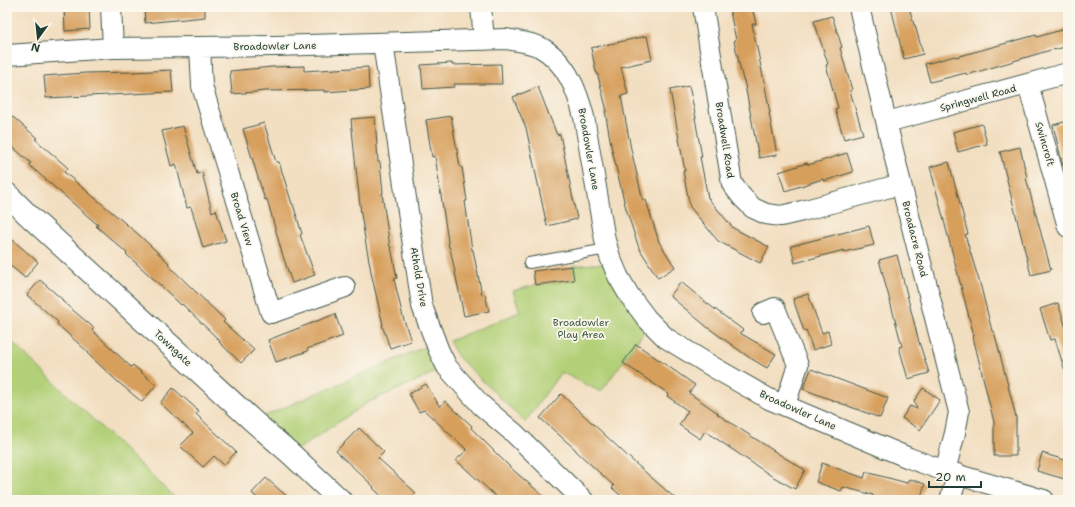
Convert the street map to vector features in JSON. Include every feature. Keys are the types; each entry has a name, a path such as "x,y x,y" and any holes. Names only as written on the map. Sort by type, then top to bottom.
{"street":[{"path":"111,7 112,48"},
{"path":"481,7 484,40"},
{"name":"Broadwell Road","path":"703,7 732,184 753,208 766,214 781,216 901,184"},
{"name":"Broadacre Road","path":"859,7 901,184 958,412 951,473 950,500"},
{"name":"Broadowler Lane","path":"7,55 112,48 506,39 540,47 564,68 579,98 584,117 605,240 618,276 629,295 647,319 666,338 769,399 909,458 951,473 1044,500"},
{"name":"Athold Drive","path":"383,43 422,306 439,351 447,367 481,405 514,433 583,500"},
{"name":"Broad View","path":"200,47 202,86 271,313 345,286"},
{"name":"Springwell Road","path":"887,122 1068,73"},
{"name":"Swincroft","path":"1028,84 1068,227"},
{"name":"Towngate","path":"7,194 45,231 340,500"},
{"path":"763,313 775,308 798,365 785,405"}],"lane":[{"path":"529,263 607,249"}],"green space":[{"name":"Broadowler Play Area","path":"605,263 646,329 601,392 561,372 525,422 458,357 449,341 520,312 513,291 535,285 574,280 572,266"},
{"path":"7,337 177,500 7,500"},
{"path":"436,342 447,367 367,403 291,454 253,421"}],"building":[{"path":"64,7 89,7 90,29 65,31"},
{"path":"144,7 205,7 205,17 145,23"},
{"path":"729,7 752,7 756,24 752,24 777,155 759,158 744,80 734,41 736,40"},
{"path":"891,7 909,7 923,54 904,59"},
{"path":"832,16 842,47 840,48 852,90 850,91 863,134 844,139 835,109 838,108 826,65 828,64 814,21"},
{"path":"1068,28 1068,46 967,75 966,73 930,82 925,64"},
{"path":"647,36 652,60 621,67 628,94 621,96 643,201 646,200 659,242 675,267 658,278 639,248 626,209 612,150 605,111 607,111 591,48"},
{"path":"452,63 452,65 501,64 502,84 454,84 454,87 423,89 421,65"},
{"path":"304,66 304,71 368,67 369,89 324,92 324,90 266,91 232,94 230,71"},
{"path":"171,70 173,92 46,98 44,76"},
{"path":"689,86 696,118 702,157 700,157 708,198 733,228 769,247 760,263 718,241 690,207 670,90"},
{"path":"538,87 557,135 560,134 577,219 547,226 526,128 513,97"},
{"path":"451,116 460,167 462,167 472,250 482,295 485,294 489,311 464,316 449,248 435,156 432,157 426,120"},
{"path":"13,117 68,168 64,172 138,234 169,263 168,265 225,320 223,322 254,350 241,363 182,304 181,305 126,254 127,253 96,226 98,225 29,165 31,163 7,142 7,124"},
{"path":"375,117 382,193 390,247 397,278 394,279 403,317 411,341 390,348 382,325 365,239 351,119"},
{"path":"1068,121 1068,165 1063,166 1053,125"},
{"path":"264,123 276,162 279,162 302,234 300,235 315,275 292,283 267,199 265,200 243,129"},
{"path":"982,124 987,144 958,152 953,132"},
{"path":"183,126 197,174 202,172 212,212 216,210 226,241 203,248 191,207 187,208 176,164 171,166 162,131"},
{"path":"1020,147 1026,178 1051,270 1031,275 1000,152"},
{"path":"847,153 853,172 824,181 823,179 785,191 779,172"},
{"path":"949,162 968,234 965,235 981,287 992,331 994,331 1016,417 1016,456 994,456 994,422 973,337 974,336 930,167"},
{"path":"869,226 874,245 844,252 844,250 795,263 791,246"},
{"path":"7,235 38,262 25,278 7,263"},
{"path":"897,255 919,342 929,373 908,379 899,347 902,346 879,260"},
{"path":"572,266 574,280 535,285 533,271"},
{"path":"40,280 94,328 92,330 131,367 133,365 156,385 142,402 118,382 57,324 58,322 27,295"},
{"path":"681,282 743,330 740,333 776,354 767,368 750,358 707,327 670,296"},
{"path":"808,294 822,333 828,331 831,344 813,350 806,330 804,331 793,299"},
{"path":"1058,303 1068,334 1068,371 1065,371 1055,339 1050,340 1040,309"},
{"path":"335,314 343,336 307,349 308,351 276,362 268,340"},
{"path":"636,344 695,385 689,393 718,413 717,414 805,470 795,489 770,475 705,431 700,439 679,425 688,411 667,396 669,394 623,363"},
{"path":"811,369 888,398 880,418 803,389"},
{"path":"426,384 440,407 445,401 472,426 471,428 512,469 548,500 500,500 456,460 467,450 424,410 419,412 409,394"},
{"path":"173,388 199,411 196,414 236,452 224,465 214,456 203,467 180,446 193,433 160,403"},
{"path":"923,388 940,400 920,430 902,418 910,406 917,409 914,401"},
{"path":"561,394 677,500 626,500 612,488 614,486 540,418"},
{"path":"359,428 384,452 378,458 416,493 409,500 385,500 373,488 374,487 336,451"},
{"path":"1042,453 1068,461 1068,480 1037,471"},
{"path":"822,463 864,478 866,472 907,483 909,479 925,484 920,500 872,500 873,495 843,487 841,491 816,482"},
{"path":"266,478 291,500 259,500 252,493"}]}
